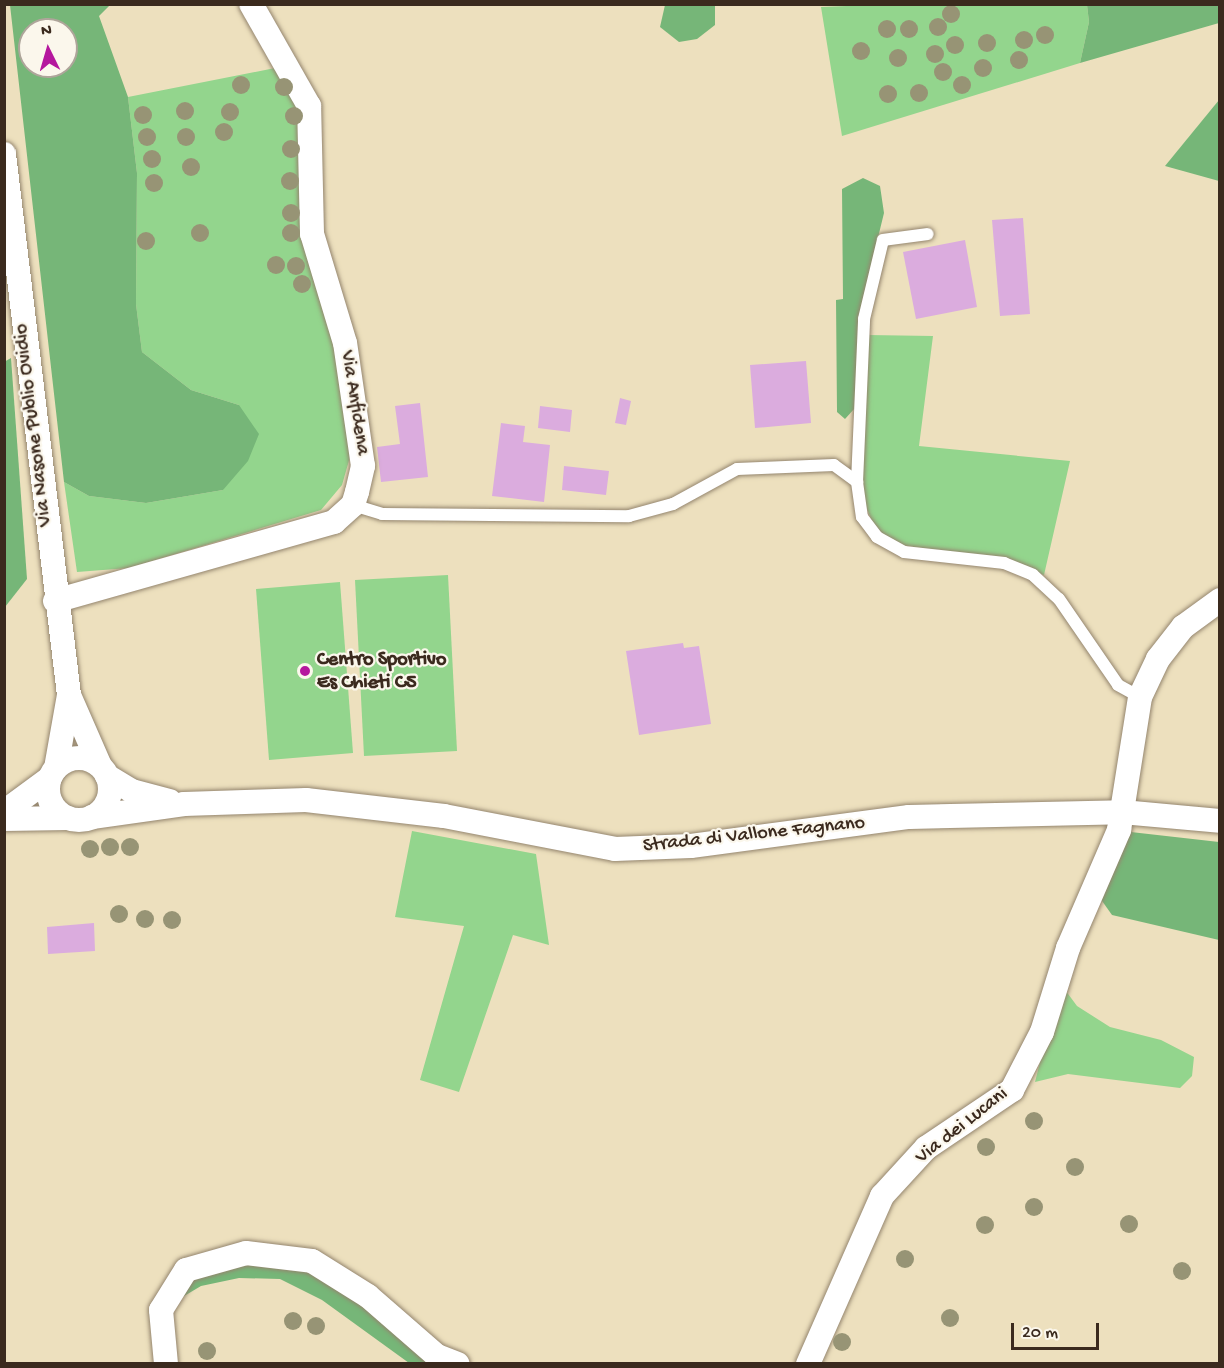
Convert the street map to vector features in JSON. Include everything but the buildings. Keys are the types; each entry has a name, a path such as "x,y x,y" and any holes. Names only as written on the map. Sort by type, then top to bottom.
{"street":[{"name":"Via Anfidena","path":"251,4 309,106 312,234 345,344 363,466 352,506"},
{"name":"Via Nasone Publio Ovidio","path":"4,154 14,339 69,695 104,771"},
{"path":"55,601 334,522 352,506"},
{"name":"Via dei Lucani","path":"808,1364 882,1196 926,1148 1012,1089 1042,1032 1068,948 1122,812 1140,697 1158,659 1183,627 1220,600"},
{"name":"Via Nasone Publio Ovidio","path":"53,773 69,695"},
{"path":"4,812 53,773 73,759 104,771 106,804 80,817 49,798 53,773"},
{"name":"Strada di Vallone Fagnano","path":"104,771 132,791 184,804"},
{"name":"Strada di Vallone Fagnano","path":"4,819 80,817 184,804 306,800 444,816 615,849 691,846 909,817 1122,812 1220,821"},
{"path":"166,1364 161,1310 186,1270 246,1252 312,1261 368,1296 437,1356 458,1364"}],"lane":[{"path":"928,234 883,240 864,319 857,482 862,517 877,537 904,552 1004,563 1033,575 1059,599 1118,685 1140,697"},
{"path":"352,506 382,514 630,516 673,504 737,469 834,465 857,482"}],"green space":[{"path":"897,4 1087,5 1089,22 1080,63 842,136 821,7"},
{"path":"10,5 110,5 99,16 128,97 137,173 136,304 142,352 191,390 239,405 259,434 248,461 223,490 146,503 89,496 64,482 18,78 78,78 78,18 18,18 18,76"},
{"path":"665,5 715,5 715,25 697,39 679,42 660,27"},
{"path":"1087,5 1219,5 1219,23 1080,63 1089,22"},
{"path":"280,67 301,104 356,436 342,485 321,510 129,568 77,572 64,482 89,496 146,503 223,490 239,405 191,390 142,352 136,304 137,173 128,97"},
{"path":"1219,100 1219,181 1165,166"},
{"path":"863,178 880,186 884,213 862,303 855,408 845,419 837,412 836,300 843,299 842,189"},
{"path":"868,335 933,336 919,446 1070,461 1044,575 1010,562 895,544 874,526 865,504 861,463"},
{"path":"11,358 27,579 5,607 4,362"},
{"path":"448,575 457,751 364,756 355,580"},
{"name":"Centro Sportivo Es Chieti C5","path":"340,582 353,753 269,760 256,589"},
{"path":"412,831 536,854 549,945 513,935 459,1092 420,1080 464,926 395,917"},
{"path":"1122,831 1219,842 1219,940 1112,915 1095,891"},
{"path":"1060,983 1077,1006 1110,1027 1161,1040 1194,1057 1192,1076 1180,1088 1068,1074 1035,1082"},
{"path":"255,1261 299,1266 347,1292 443,1363 409,1363 322,1300 280,1279 239,1278 201,1286 174,1302 188,1280"}],"place":[{"name":"Centro Sportivo Es Chieti C5","path":"305,671"}]}
